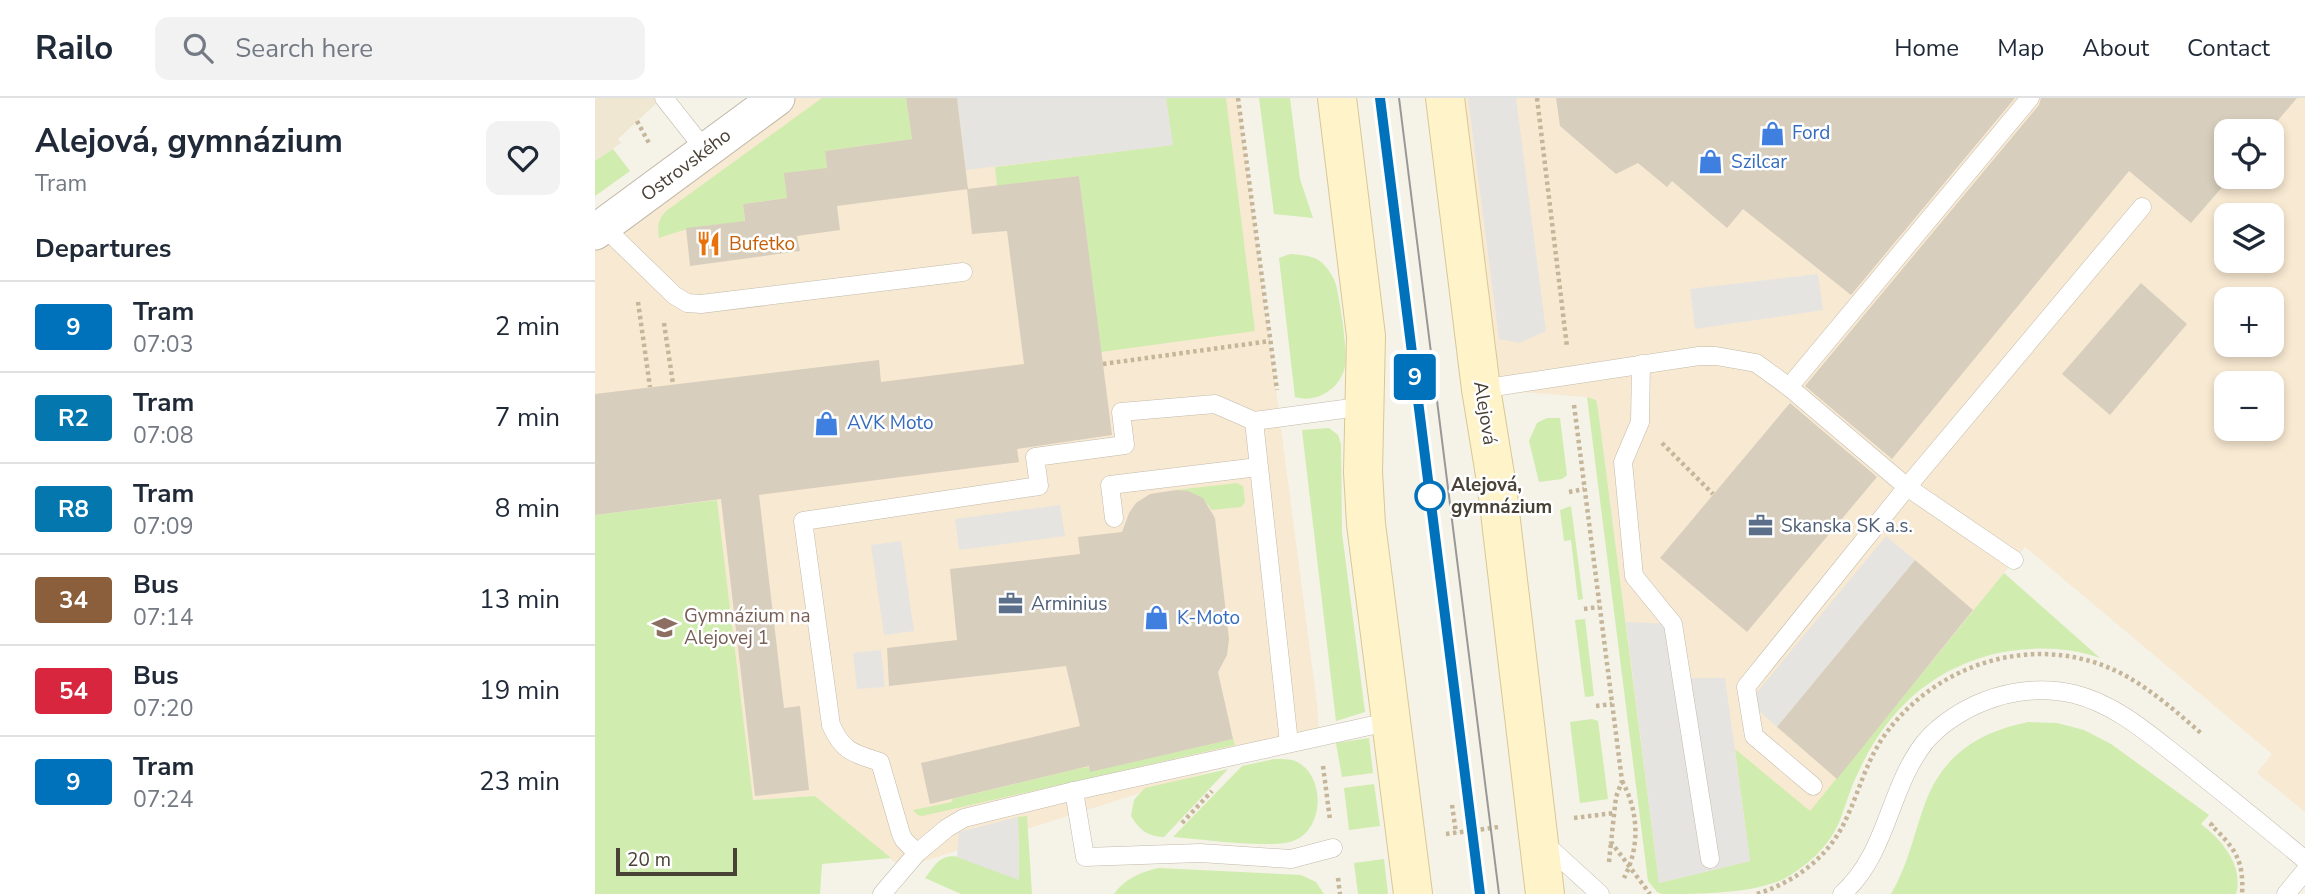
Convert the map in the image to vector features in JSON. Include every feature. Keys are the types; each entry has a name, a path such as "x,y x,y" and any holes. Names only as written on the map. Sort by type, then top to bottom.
{"street":[{"name":"Ostrovského","path":"599,229 777,98"},
{"path":"1337,98 1366,336 1363,472 1366,524 1413,894"},
{"name":"Alejová","path":"1445,98 1481,389 1497,487 1545,894"}],"lane":[{"path":"664,98 705,150"},
{"path":"1789,387 2030,98"},
{"path":"1813,786 1754,736 1746,687 1907,487 2142,207"},
{"path":"599,229 632,254 674,295 687,303 701,304 963,272"},
{"path":"1481,389 1699,356 1756,363 1789,387 1907,487 2014,560"},
{"path":"1641,364 1640,422 1623,462 1635,576 1673,624 1710,859"},
{"path":"917,853 901,834 880,762 853,753 839,743 831,725 803,521 1039,486 1035,457 1125,445 1121,412 1215,404 1254,421 1366,406"},
{"path":"1254,421 1289,743"},
{"path":"1114,518 1110,485 1258,467"},
{"path":"1842,894 1857,878 1878,845 1900,783 1927,740 1946,723 1977,704 2006,694 2031,691 2076,695 2120,713 2232,799 2305,860"},
{"path":"882,894 917,853 947,828 964,818 1392,721"},
{"path":"1074,791 1085,857 1200,853 1291,859 1333,848"},
{"path":"1539,831 1600,894"},
{"path":"2286,894 2305,871"}],"path":[{"path":"1537,98 1622,781 1630,797 1636,841 1630,867 1621,884"},
{"path":"632,254 650,387"},
{"path":"657,279 673,384"},
{"path":"1103,364 1271,341"},
{"path":"1640,422 1713,494"},
{"path":"1569,492 1584,489"},
{"path":"1584,609 1599,607"},
{"path":"1757,894 1773,889 1802,872 1826,851 1843,827 1874,754 1910,705 1935,685 1981,663 2012,656 2042,654 2071,657 2098,664 2138,684 2204,736"},
{"path":"1596,706 1612,704"},
{"path":"1151,855 1249,752"},
{"path":"1608,872 1616,797 1622,781"},
{"path":"1452,805 1456,833"},
{"path":"1405,839 1456,833 1539,831 1614,813"},
{"path":"1611,842 1650,894"}],"shaded area":[{"path":"595,98 662,98 618,139 621,143 595,161"},
{"path":"777,98 1238,98 1317,704 1319,737 902,868 815,796 753,800 717,500 595,515 595,232"},
{"path":"957,98 1166,98 1173,145 966,170"},
{"path":"1445,98 2305,98 2305,812 2257,773 2272,754 2025,547 1776,855 1659,883 1598,409 1596,400 1587,397 1481,389"},
{"path":"1468,98 1516,98 1546,331 1519,343 1499,339"},
{"path":"1818,274 1823,310 1695,329 1690,289"},
{"path":"1060,505 1065,536 959,550 955,519"},
{"path":"1886,536 1915,560 1777,727 1749,702"},
{"path":"901,541 914,631 884,635 871,545"},
{"path":"1626,622 1673,624 1681,678 1725,678 1750,861 1659,883"},
{"path":"881,650 885,687 857,689 853,653"},
{"path":"1018,817 1019,880 957,857 959,832"}],"green space":[{"path":"822,98 906,98 912,139 825,151 827,168 787,198 743,204 745,225 702,226 659,238 659,223 666,211"},
{"path":"1166,98 1226,98 1255,331 1101,352 1079,176 997,186 995,167 1172,145"},
{"path":"1259,98 1290,98 1300,179 1313,218 1274,214"},
{"path":"613,149 630,171 595,196 595,161"},
{"path":"1290,254 1314,258 1321,262 1332,276 1338,292 1345,339 1345,366 1339,381 1333,387 1312,398 1295,397 1279,258"},
{"path":"1587,397 1596,400 1598,409 1659,883 1750,861 1735,749 1810,811 2004,573 2100,658 2059,649 2017,650 1990,655 1946,673 1909,699 1880,733 1855,780 1836,830 1824,847 1800,869 1782,880 1739,891 1692,894 1657,892 1648,881"},
{"path":"1547,418 1560,418 1567,475 1562,479 1539,482 1529,441 1537,423"},
{"path":"1329,428 1338,435 1341,444 1342,533 1365,712 1336,721 1302,430"},
{"path":"1237,483 1243,486 1245,502 1241,507 1212,510 1197,495 1176,490"},
{"path":"717,500 753,800 815,796 891,858 822,864 820,894 595,894 595,515"},
{"path":"1571,506 1583,599 1578,600 1571,540 1564,541 1560,510"},
{"path":"1585,619 1594,696 1585,697 1575,620"},
{"path":"1592,719 1598,721 1608,799 1580,803 1570,722"},
{"path":"2028,722 2057,723 2084,730 2111,744 2209,815 2201,824 2223,846 2234,864 2238,884 2236,894 1891,894 1906,863 1931,790 1950,761 1977,740"},
{"path":"1369,738 1373,773 1342,777 1336,743"},
{"path":"1233,739 1235,745 922,816 913,810 1081,768 1089,767 1090,771"},
{"path":"1274,759 1295,761 1312,777 1318,802 1311,826 1304,835 1293,841 1269,844 1173,837 1242,766"},
{"path":"1228,769 1164,837 1144,831 1131,816 1134,800 1145,788"},
{"path":"1374,784 1380,826 1349,830 1344,788"},
{"path":"1027,816 1032,894 961,894 925,878 938,862 951,856 971,860 1019,879 1018,817"},
{"path":"1384,859 1388,894 1358,894 1354,863"},
{"path":"1158,868 1301,875 1316,882 1324,894 1114,894 1133,877"}],"building":[{"path":"906,98 957,98 968,189 837,206 840,230 797,236 800,251 690,266 686,228 745,221 743,204 787,198 784,173 827,168 825,151 912,139"},
{"path":"1556,98 2015,98 1851,295 1743,209 1727,228 1672,181 1667,187 1638,163 1616,174 1560,126"},
{"path":"2041,98 2297,98 2279,119 2214,119 2214,189 2221,189 2191,223 2129,171 1892,459 1805,386 2039,105"},
{"path":"1079,176 1112,435 1017,449 1019,462 759,495 784,708 800,706 809,790 755,796 721,499 595,515 595,394 879,360 881,382 1024,364 1007,231 972,234 967,189"},
{"path":"2141,283 2187,324 2110,415 2062,374"},
{"name":"Skanska SK a.s.","path":"1790,403 1877,477 1747,632 1660,558"},
{"path":"1188,491 1203,498 1215,518 1229,639 1227,655 1218,672 1233,739 1090,772 1089,766 930,804 921,763 1080,726 1066,666 889,686 887,648 957,640 950,569 1080,554 1078,537 1122,532 1136,503 1150,494"},
{"path":"1915,560 1973,610 1837,779 1777,727"}],"tram line":[{"path":"1380,98 1481,894"},
{"name":"9","path":"1380,98 1480,894"},
{"path":"1399,98 1499,894"}],"place":[{"name":"Ford","path":"1772,133"},
{"name":"Szilcar","path":"1711,162"},
{"name":"Bufetko","path":"709,244"},
{"name":"AVK Moto","path":"827,423"},
{"name":"Alejová, gymnázium","path":"1430,496"},
{"name":"Skanska SK a.s.","path":"1761,526"},
{"name":"Arminius","path":"1011,604"},
{"name":"K-Moto","path":"1157,618"},
{"name":"Gymnázium na Alejovej 1","path":"664,627"}]}
